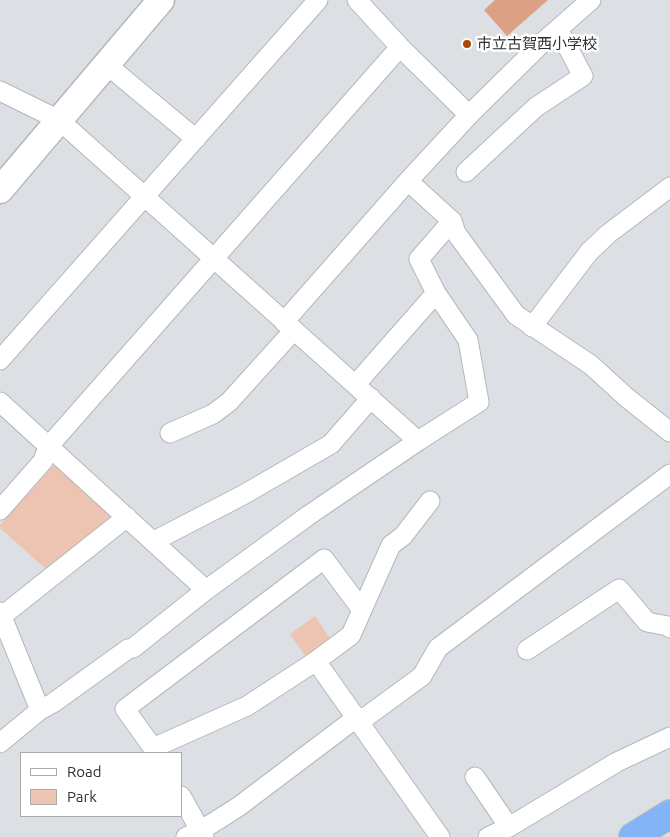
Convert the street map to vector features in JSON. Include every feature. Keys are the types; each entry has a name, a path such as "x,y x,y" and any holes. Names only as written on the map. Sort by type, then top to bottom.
{"highway":[{"path":"633,837 670,814"}],"street":[{"path":"0,190 161,0"},
{"path":"0,360 318,0"},
{"path":"357,0 400,47 469,116"},
{"path":"170,433 213,414 229,402 408,181 469,116 558,29 592,0"},
{"path":"466,172 536,107 583,76 558,29"},
{"path":"0,510 43,461 48,447 400,47"},
{"path":"107,65 196,139"},
{"path":"0,91 59,120 418,440"},
{"path":"408,181 452,221 456,233 516,315 591,365 626,397 670,432"},
{"path":"532,327 589,252 608,234 670,187"},
{"path":"0,743 40,710 53,703 128,649 133,648 206,590 309,514 409,448 418,440 479,402 468,340 436,293 419,259 452,221"},
{"path":"356,384 436,293"},
{"path":"154,541 243,495 331,444 371,398"},
{"path":"0,402 206,590"},
{"path":"182,798 197,835 238,807 356,718 366,717 422,676 438,648 670,474"},
{"path":"362,610 324,559 125,709 148,751 247,706 316,661 350,635 362,610 391,545 403,536 430,501"},
{"path":"40,710 1,614 127,517"},
{"path":"527,650 619,589 647,622 670,628"},
{"path":"316,661 440,837"},
{"path":"488,837 509,827 617,762 670,737"},
{"path":"475,777 509,827"}],"green space":[{"path":"57,466 112,513 112,521 48,571 0,528 0,525 52,467"},
{"path":"315,616 331,640 306,657 290,634"}],"shaded area":[{"path":"495,0 548,0 507,36 484,10"}],"place":[{"name":"市立古賀西小学校","path":"467,44"}]}
